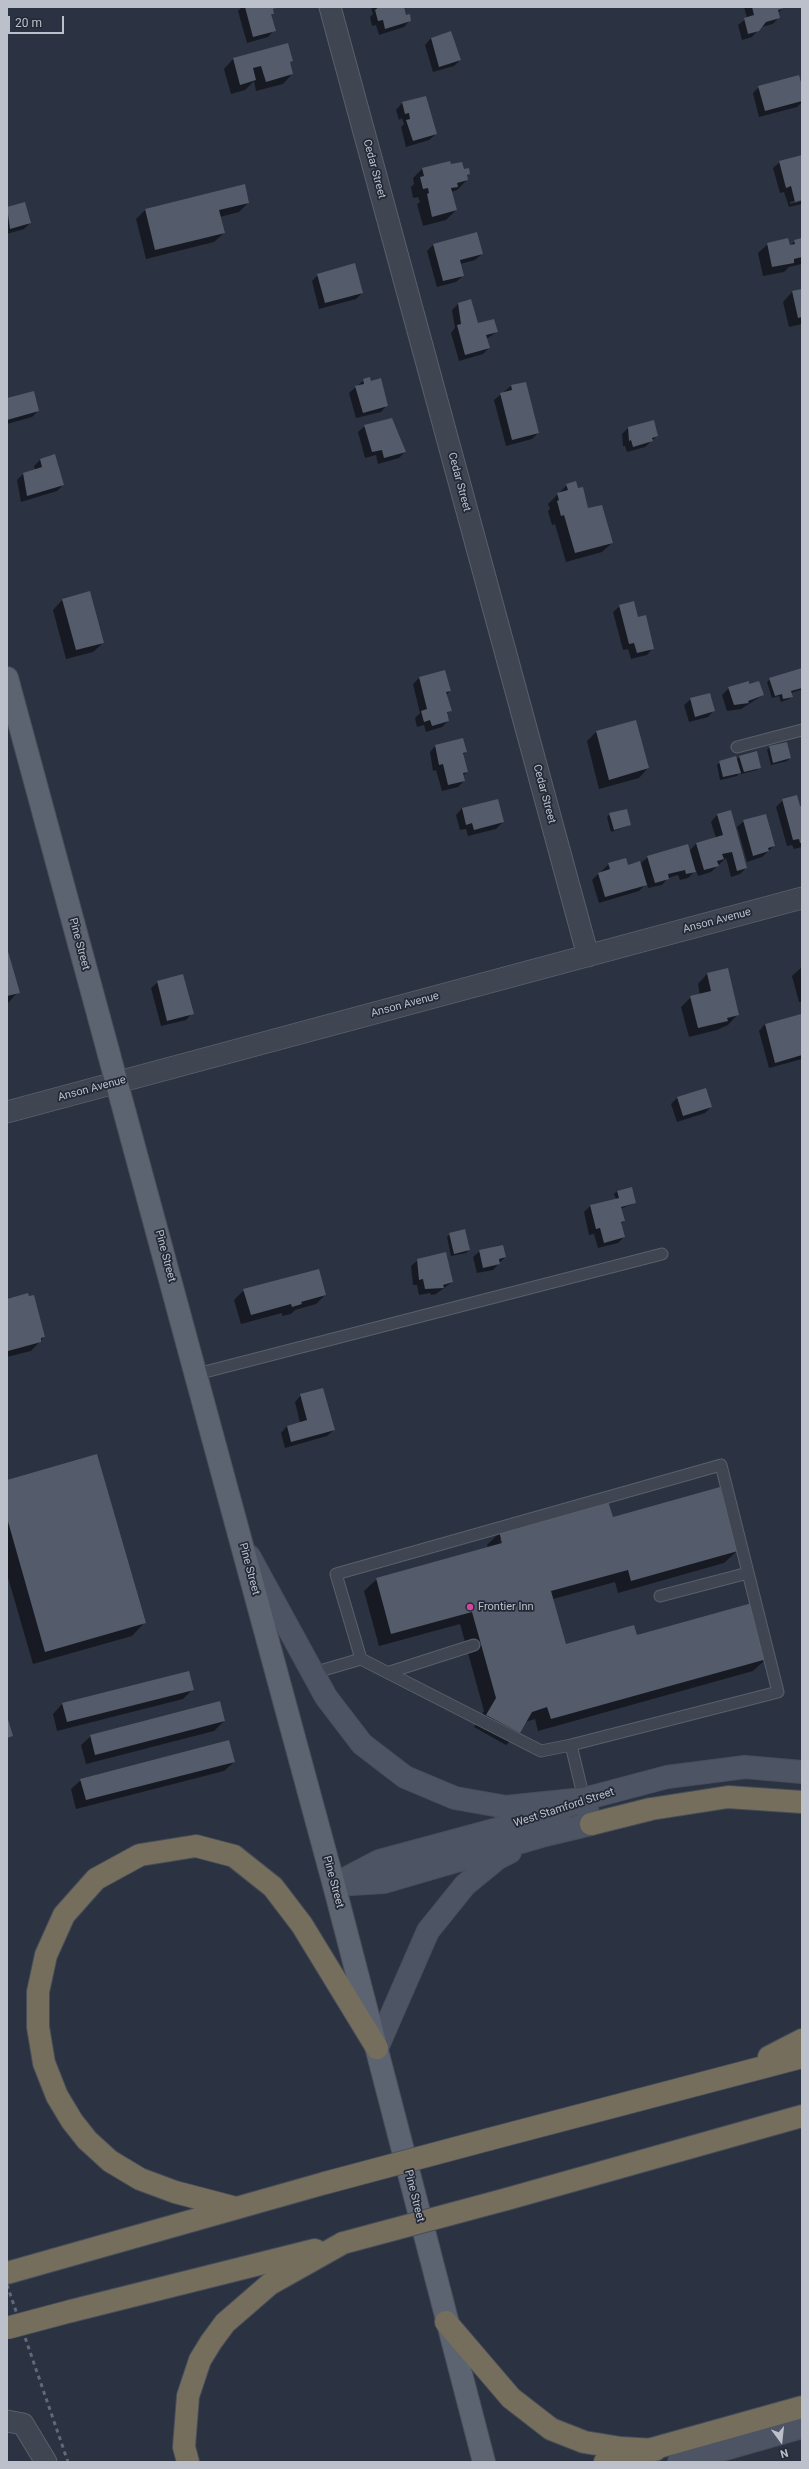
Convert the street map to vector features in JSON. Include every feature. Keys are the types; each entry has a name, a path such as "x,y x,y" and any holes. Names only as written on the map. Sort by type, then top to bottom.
{"highway":[{"path":"591,1824 651,1809 728,1797 802,1802"},
{"path":"236,2208 175,2192 140,2179 110,2161 87,2140 72,2121 57,2096 44,2062 38,2027 38,1992 46,1955 64,1915 96,1879 140,1855 196,1846 234,1856 273,1887 302,1925 377,2048"},
{"path":"738,2074 802,2040"},
{"path":"7,2273 490,2138 802,2057"},
{"path":"7,2328 343,2243 800,2117"},
{"path":"188,2462 184,2447 188,2396 200,2360 211,2342 225,2323 270,2284 343,2243"},
{"path":"446,2322 511,2398 551,2429 584,2442 621,2448 655,2450"},
{"path":"605,2462 655,2450 802,2407"}],"main road":[{"name":"Pine Street","path":"7,678 10,702 197,1374 334,1884 446,2322 484,2462"},
{"path":"242,1542 326,1697 362,1744 405,1777 455,1798 506,1807 584,1799 591,1824 546,1835 384,1882 334,1884"},
{"name":"West Stamford Street","path":"334,1884 379,1861 542,1817 584,1799 667,1778 745,1767 802,1772"},
{"path":"377,2048 428,1931 465,1885 498,1858 546,1835"},
{"path":"690,2460 802,2427"}],"street":[{"name":"Cedar Street","path":"330,7 588,956"},
{"name":"Anson Avenue","path":"7,1112 802,898"},
{"path":"7,2421 23,2424 46,2462"}],"lane":[{"path":"737,747 802,730"},
{"path":"197,1374 662,1254"},
{"path":"313,1673 361,1659 390,1672 541,1751 778,1692 721,1465 336,1574 361,1659"},
{"path":"660,1596 748,1573"},
{"path":"390,1672 474,1645"},
{"path":"571,1744 584,1799"}],"building":[{"path":"245,7 279,7 273,9 274,14 271,14 276,31 253,37"},
{"path":"379,7 404,7 406,15 410,14 411,21 385,29 383,20 378,21 375,10"},
{"path":"752,7 787,7 778,10 780,18 766,22 759,31 748,34 744,18 754,15"},
{"path":"451,31 461,60 439,67 431,38"},
{"path":"288,43 293,61 290,62 293,74 266,82 261,66 253,68 256,80 240,85 233,58"},
{"path":"799,75 802,86 802,101 765,111 758,86"},
{"path":"426,96 437,134 413,141 406,120 410,119 409,113 405,114 402,102"},
{"path":"802,155 802,200 795,202 791,186 786,188 779,161"},
{"path":"450,161 451,164 462,162 464,169 469,168 470,174 467,175 468,180 457,183 458,187 451,188 457,210 432,217 427,194 429,193 428,188 423,189 420,177 424,176 422,168"},
{"path":"245,184 249,203 219,210 225,233 155,250 145,209"},
{"path":"25,202 31,223 10,229 7,207"},
{"path":"477,232 483,254 460,260 464,276 443,281 433,244"},
{"path":"788,238 790,245 795,244 794,240 802,238 802,257 794,259 794,263 772,267 767,243"},
{"path":"355,263 363,293 325,303 317,274"},
{"path":"802,289 802,317 798,318 792,291"},
{"path":"471,299 478,323 494,319 498,332 486,335 490,348 465,355 457,325 461,324 458,303"},
{"path":"370,377 371,381 381,378 388,406 363,413 355,386 364,384 363,379"},
{"path":"526,382 539,433 512,440 500,393 512,390 511,385"},
{"path":"34,391 39,411 7,420 7,398"},
{"path":"392,418 406,452 384,458 382,450 372,452 364,425"},
{"path":"654,420 658,436 652,438 653,441 633,447 631,440 629,441 628,427"},
{"path":"55,454 64,485 27,496 23,473 42,467 40,459"},
{"path":"576,481 578,488 583,487 588,508 602,505 613,543 575,553 564,515 561,516 557,501 559,500 557,493 568,490 566,484"},
{"path":"90,591 104,643 76,650 62,599"},
{"path":"634,601 638,617 646,615 654,649 637,653 634,643 629,644 619,605"},
{"path":"802,668 802,688 791,691 793,697 783,699 782,694 775,696 769,678"},
{"path":"445,670 451,691 446,692 452,711 447,712 449,721 432,726 430,720 424,722 421,711 427,709 419,677"},
{"path":"749,681 749,684 759,681 764,695 748,701 749,703 734,705 728,687"},
{"path":"710,693 715,711 695,717 690,698"},
{"path":"636,720 649,768 609,780 596,731"},
{"path":"463,738 467,752 463,753 468,772 463,773 465,781 448,785 443,764 439,765 435,745"},
{"path":"787,742 791,758 773,763 769,746"},
{"path":"757,751 761,768 744,772 739,756"},
{"path":"736,756 741,773 723,777 719,761"},
{"path":"797,795 800,806 802,805 802,843 800,843 799,839 793,840 782,799"},
{"path":"498,799 504,822 474,830 472,823 466,825 462,808"},
{"path":"627,809 631,825 614,830 609,813"},
{"path":"731,810 747,868 737,871 732,852 722,854 724,859 717,861 719,866 704,870 696,843 723,835 717,814"},
{"path":"766,814 775,846 768,848 769,851 753,856 743,820"},
{"path":"688,844 696,872 686,874 685,870 668,874 669,879 655,883 647,856"},
{"path":"626,858 628,865 640,861 647,885 605,897 598,873 610,869 608,863"},
{"path":"7,948 20,993 7,996"},
{"path":"728,968 739,1015 727,1018 728,1021 698,1028 690,996 711,991 707,973"},
{"path":"183,974 194,1014 167,1021 157,981"},
{"path":"801,1014 802,1055 775,1063 765,1024"},
{"path":"706,1088 712,1107 683,1116 677,1097"},
{"path":"632,1187 636,1203 621,1207 625,1221 621,1222 625,1237 604,1243 600,1228 596,1229 590,1205 619,1198 617,1191"},
{"path":"465,1229 470,1250 454,1254 449,1233"},
{"path":"503,1245 506,1257 499,1259 500,1264 483,1268 479,1250"},
{"path":"446,1252 453,1282 443,1285 444,1288 425,1289 423,1279 419,1280 417,1259"},
{"path":"319,1269 326,1295 301,1302 302,1304 292,1307 291,1304 251,1315 243,1289"},
{"path":"28,1293 29,1296 34,1295 45,1337 41,1338 41,1342 8,1351 7,1299"},
{"path":"323,1388 335,1430 291,1442 287,1426 307,1420 300,1394"},
{"path":"97,1454 146,1623 45,1652 7,1518 7,1480"},
{"name":"Frontier Inn","path":"720,1487 738,1551 631,1581 628,1570 551,1591 566,1644 634,1625 637,1635 752,1603 767,1659 551,1719 547,1707 532,1712 520,1733 486,1715 496,1698 472,1612 391,1634 376,1578 502,1543 499,1531 608,1501 613,1517"},
{"path":"189,1671 194,1690 67,1722 62,1703"},
{"path":"220,1701 225,1721 95,1755 90,1735"},
{"path":"7,1716 13,1736 7,1738"},
{"path":"229,1740 235,1762 86,1800 80,1779"}],"railway":[{"path":"7,2285 68,2462"}],"place":[{"name":"Frontier Inn","path":"470,1607"}]}
